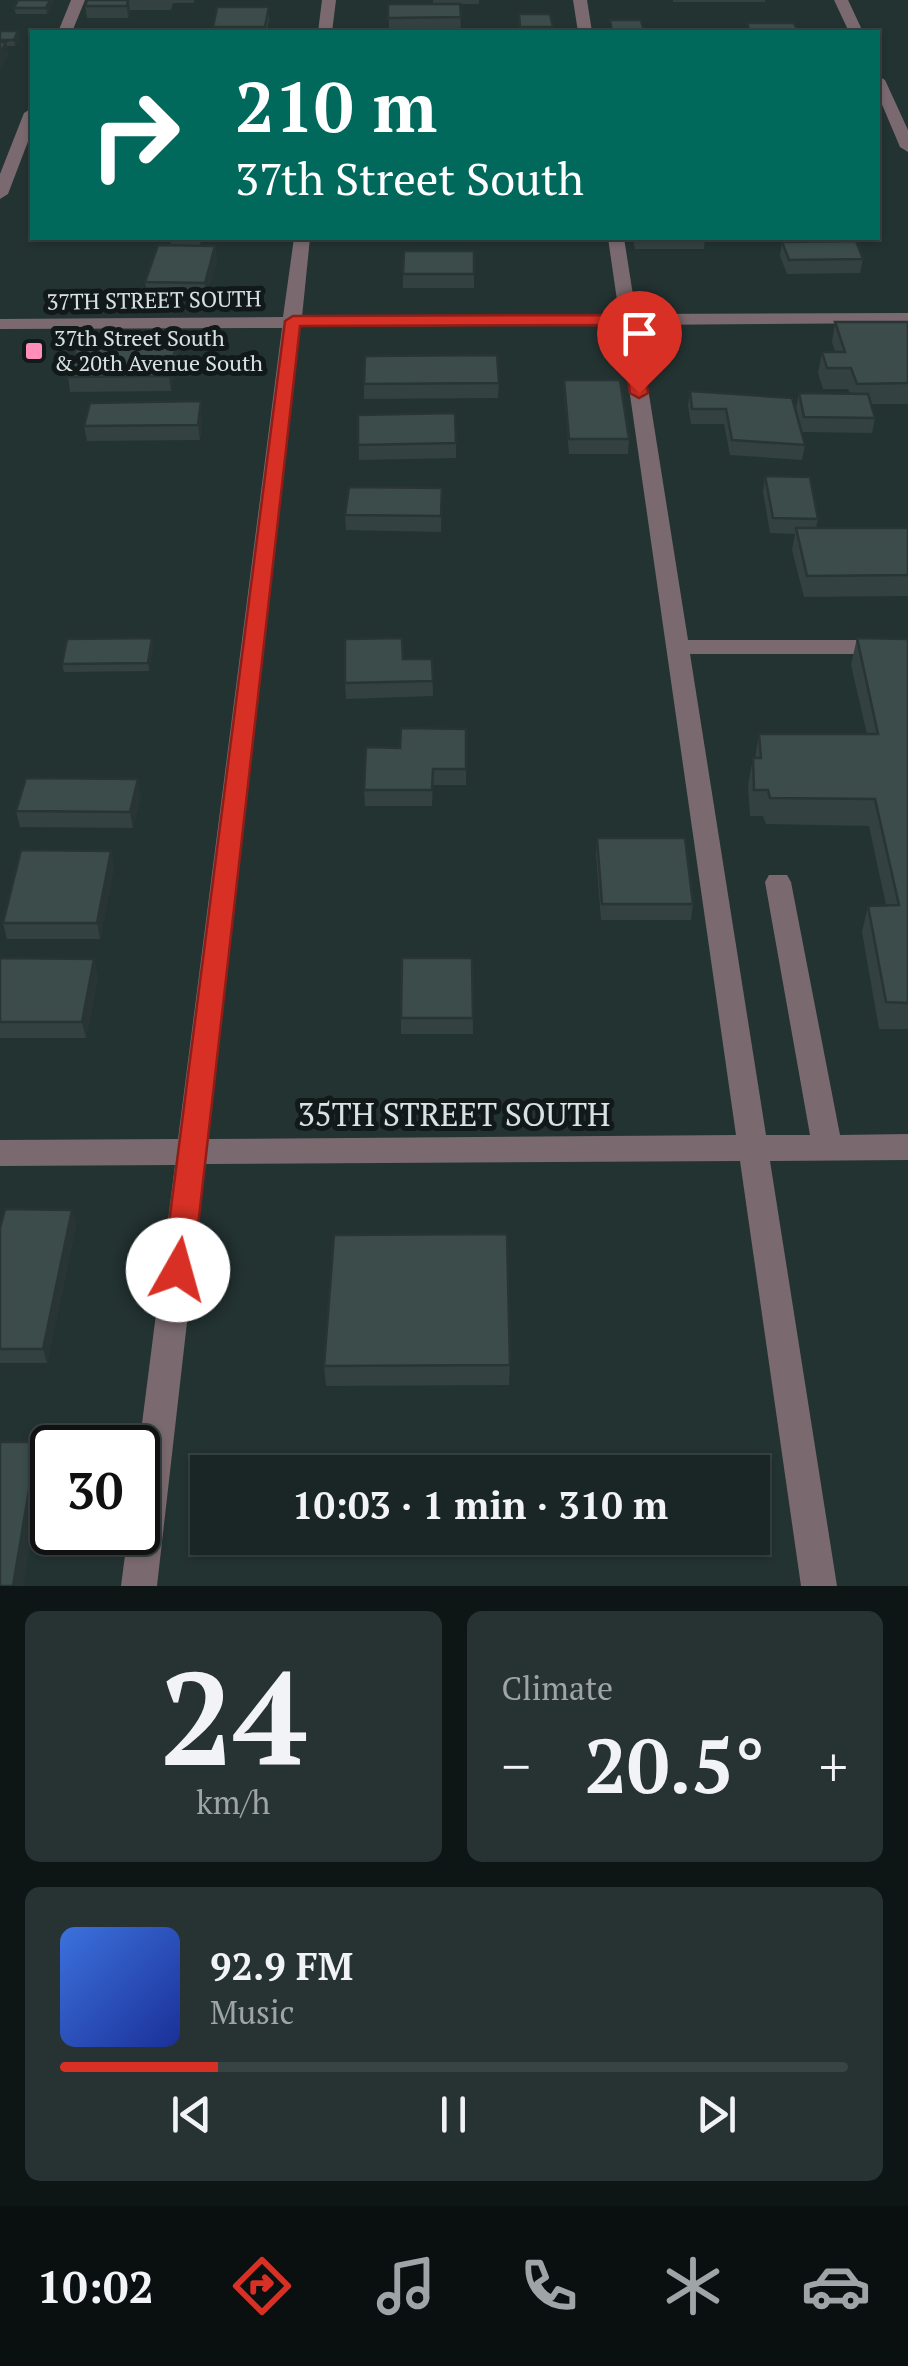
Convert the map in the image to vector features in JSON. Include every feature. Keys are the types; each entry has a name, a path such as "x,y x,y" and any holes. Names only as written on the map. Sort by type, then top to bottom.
{"street":[{"path":"66,30 78,0"},
{"path":"326,30 329,0"},
{"path":"580,0 585,30"},
{"path":"840,0 855,30"},
{"path":"880,83 901,117 908,147"},
{"path":"0,194 30,118"},
{"path":"139,1586 302,240"},
{"path":"616,240 819,1586"},
{"name":"37TH STREET SOUTH","path":"0,324 908,318"},
{"path":"677,647 908,647"},
{"path":"778,882 827,1147"},
{"name":"35TH STREET SOUTH","path":"0,1153 908,1147"}],"building":[{"path":"18,0 50,0 46,8 14,8"},
{"path":"87,0 128,0 127,6 85,6"},
{"path":"388,4 460,4 461,17 388,18"},
{"path":"217,7 269,7 265,27 213,27"},
{"path":"519,14 550,14 553,27 520,27"},
{"path":"610,20 641,20 644,30 612,30"},
{"path":"747,23 794,23 797,30 749,30"},
{"path":"0,31 18,31 14,40 0,40"},
{"path":"856,241 863,259 789,260 782,242"},
{"path":"158,245 215,246 205,283 145,282"},
{"path":"404,251 474,251 474,274 403,274"},
{"path":"835,322 908,322 908,383 857,384 851,368 827,368 822,352 845,352"},
{"path":"78,342 177,342 169,376 68,377"},
{"path":"497,355 499,383 364,384 365,356"},
{"path":"564,380 620,380 629,439 569,439"},
{"path":"690,391 792,398 805,445 732,440 726,409 692,409"},
{"path":"799,393 868,394 875,418 804,417"},
{"path":"201,401 198,425 84,426 90,403"},
{"path":"455,413 456,443 358,445 358,415"},
{"path":"765,476 810,477 818,519 773,518"},
{"path":"349,487 442,488 441,516 345,515"},
{"path":"796,528 908,528 908,575 807,576"},
{"path":"152,638 148,663 62,664 67,639"},
{"path":"402,638 403,659 432,659 433,681 345,683 345,639"},
{"path":"857,638 908,639 908,1003 886,1002 868,906 899,905 875,799 770,798 768,790 754,790 753,758 761,758 759,734 878,734"},
{"path":"401,728 466,729 466,769 433,769 432,790 364,790 366,747 400,748"},
{"path":"26,778 138,779 130,812 16,811"},
{"path":"597,838 685,838 693,904 602,904"},
{"path":"21,850 111,851 97,923 3,923"},
{"path":"0,958 94,959 82,1022 0,1022"},
{"path":"402,958 472,958 473,1018 401,1018"},
{"path":"5,1209 72,1210 43,1349 0,1349 0,1228"},
{"path":"507,1234 510,1365 324,1366 334,1235"},
{"path":"0,1442 30,1442 30,1484 13,1586 0,1586"}],"place":[{"name":"37th Street South & 20th Avenue South","path":"34,351"}],"route":[{"path":"178,1270 293,321 628,320 639,393"}]}
